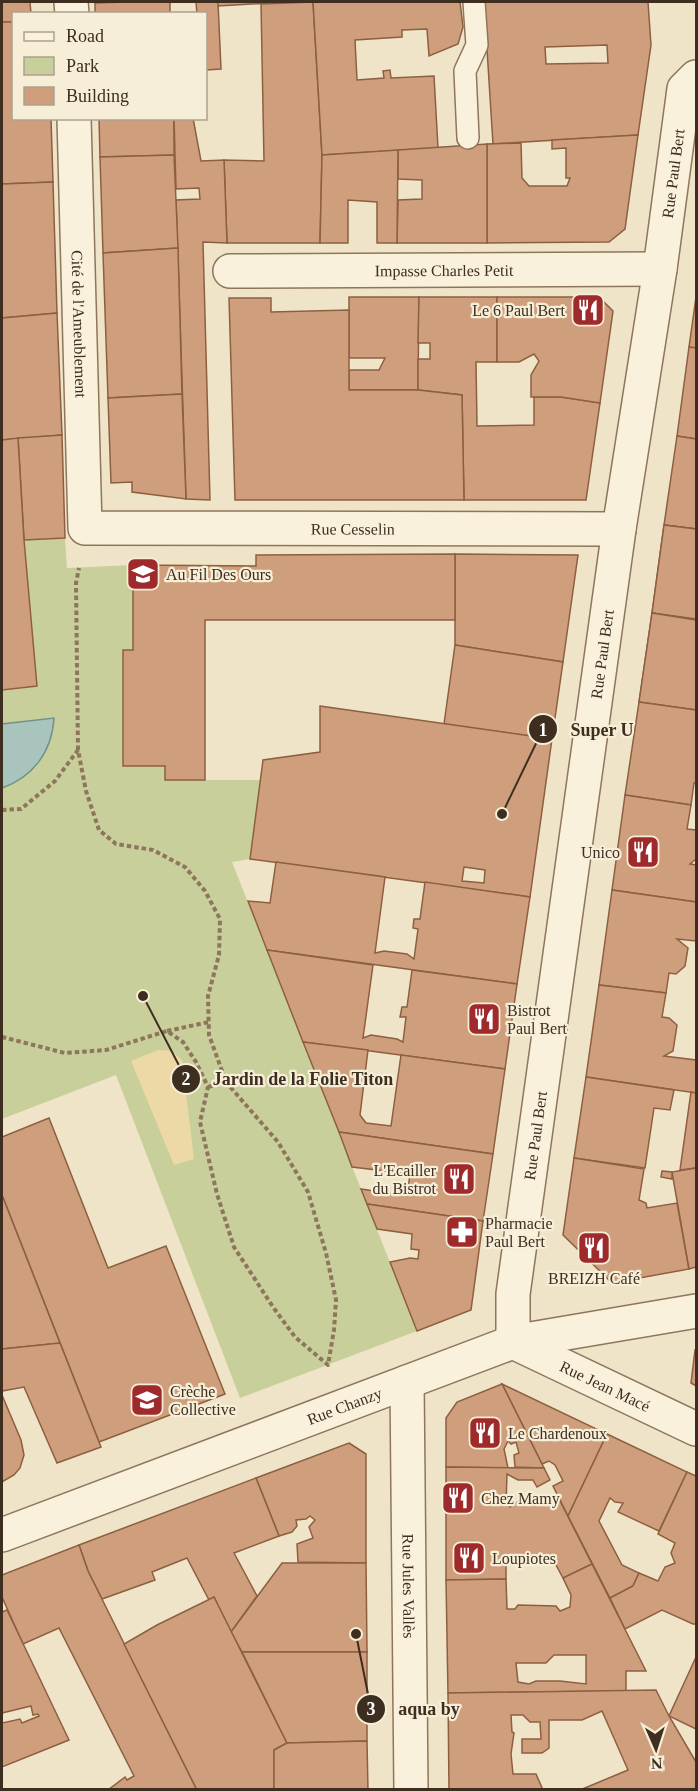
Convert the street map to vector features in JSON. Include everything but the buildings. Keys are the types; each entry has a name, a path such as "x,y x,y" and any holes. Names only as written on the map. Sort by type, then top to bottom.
{"street":[{"name":"Rue Paul Bert","path":"513,1342 513,1294 619,529 660,269 684,89 696,77"},
{"name":"Cité de l'Ameublement","path":"74,120 86,528"},
{"name":"Impasse Charles Petit","path":"230,271 660,269"},
{"name":"Rue Cesselin","path":"86,528 619,529"},
{"name":"Rue Chanzy","path":"2,1535 513,1342 696,1311"},
{"name":"Rue Jean Macé","path":"513,1342 696,1429"},
{"name":"Rue Jules Vallès","path":"407,1382 411,1790"}],"lane":[{"path":"468,138 465,71 477,45 474,2"}],"path":[{"path":"79,570 76,583 78,750 86,791 99,830 116,844 153,850 185,867 205,891 219,919 219,955 208,996 209,1035 226,1082 278,1142 308,1192 326,1253 336,1300 328,1365 295,1337 234,1247 217,1194 200,1122 208,1087 183,1042 167,1031"},
{"path":"2,810 21,809 55,781 78,750"},
{"path":"2,1037 65,1053 106,1050 167,1031 209,1022"},
{"path":"208,1087 226,1082"}],"green space":[{"path":"65,538 67,568 133,565 133,650 124,650 165,766 165,780 261,780 250,859 232,862 417,1331 240,1398 116,1075 2,1119 2,690 37,686 24,540"}],"sand":[{"path":"158,1050 172,1051 182,1060 194,1159 174,1165 131,1061"}],"water":[{"path":"54,718 49,742 39,762 23,777 2,788 2,724"}],"place":[{"name":"Le 6 Paul Bert","path":"588,310"},
{"name":"Au Fil Des Ours","path":"143,574"},
{"name":"Super U","path":"502,814"},
{"name":"Unico","path":"643,852"},
{"name":"Jardin de la Folie Titon","path":"143,996"},
{"name":"Bistrot Paul Bert","path":"484,1019"},
{"name":"L'Ecailler du Bistrot","path":"459,1179"},
{"name":"Pharmacie Paul Bert","path":"462,1232"},
{"name":"BREIZH Café","path":"594,1248"},
{"name":"Crèche Collective","path":"147,1400"},
{"name":"Le Chardenoux","path":"485,1433"},
{"name":"Chez Mamy","path":"458,1498"},
{"name":"Loupiotes","path":"469,1558"},
{"name":"aqua by","path":"356,1634"}]}
